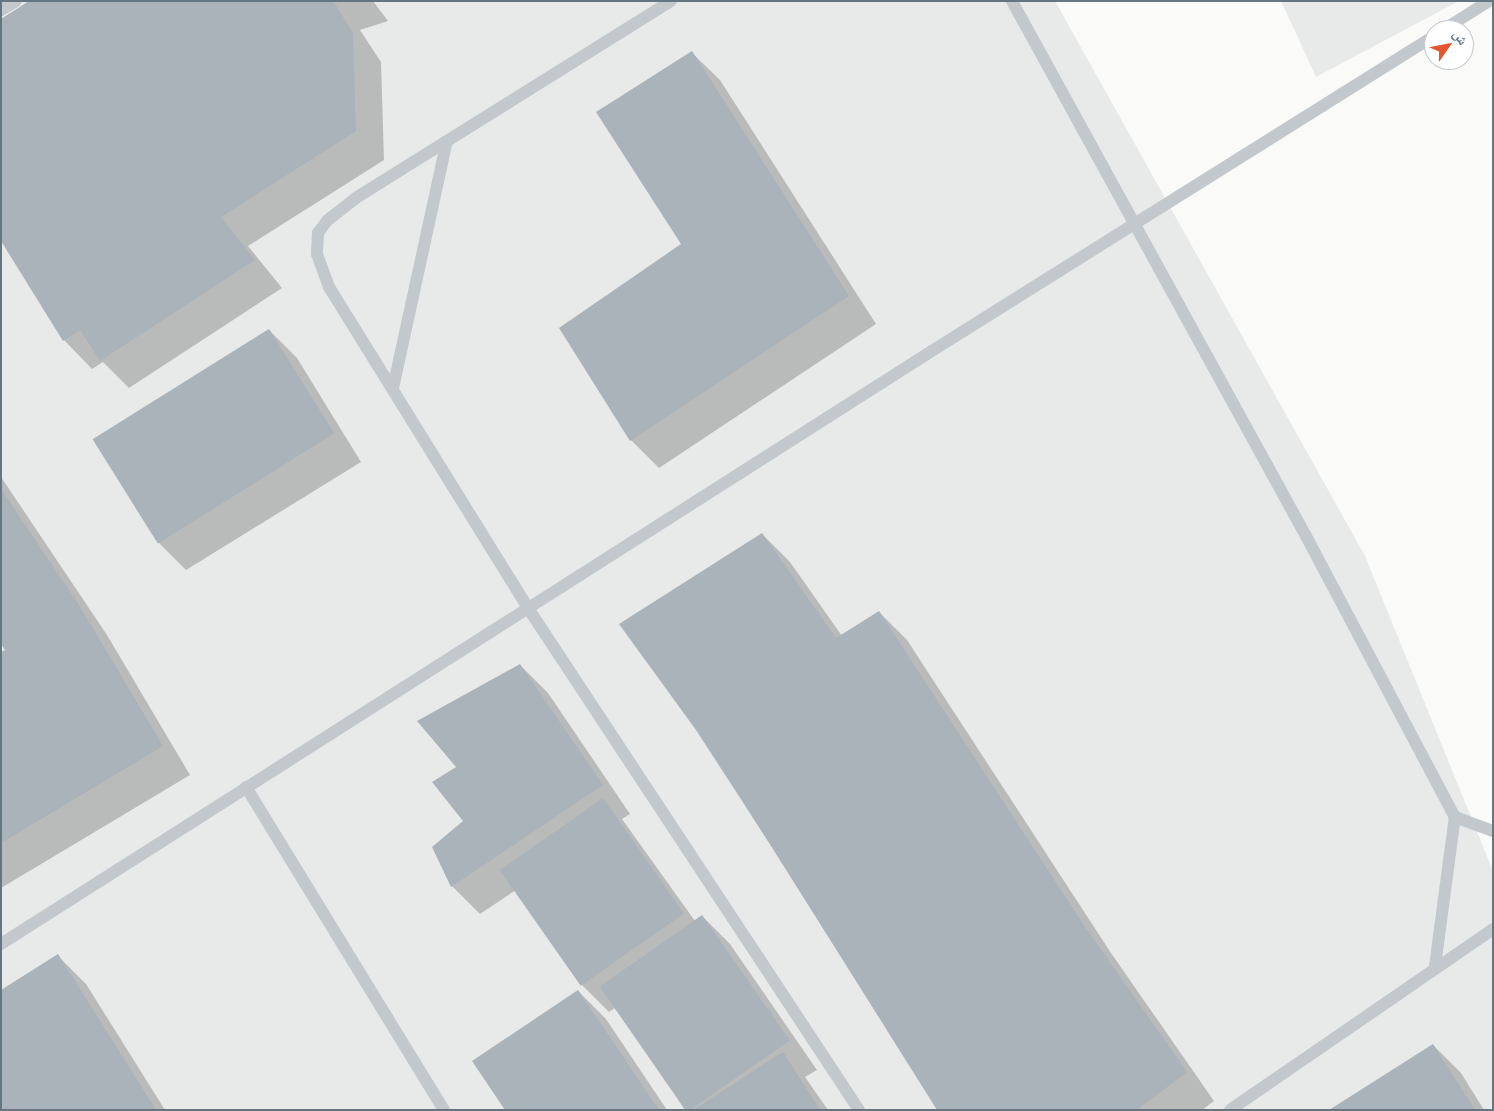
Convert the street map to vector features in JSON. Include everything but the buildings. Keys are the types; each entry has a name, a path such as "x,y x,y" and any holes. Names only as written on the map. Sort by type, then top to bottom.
{"lane":[{"path":"1,10 16,1"},
{"path":"671,1 446,144 356,198 327,221 318,233 317,254 329,287 394,388 528,608 858,1110"},
{"path":"1012,1 1136,224 1456,817 1435,966"},
{"path":"1459,20 1489,1"},
{"path":"1,944 246,787 362,717 528,608 1424,42"},
{"path":"394,388 446,144"},
{"path":"246,787 444,1110"},
{"path":"1456,817 1493,831"},
{"path":"1230,1110 1435,966 1493,929"}],"shaded area":[{"path":"1,1 1055,1 1365,556 1493,871 1493,1110 1,1110"},
{"path":"1281,1 1459,1 1316,77"}]}
